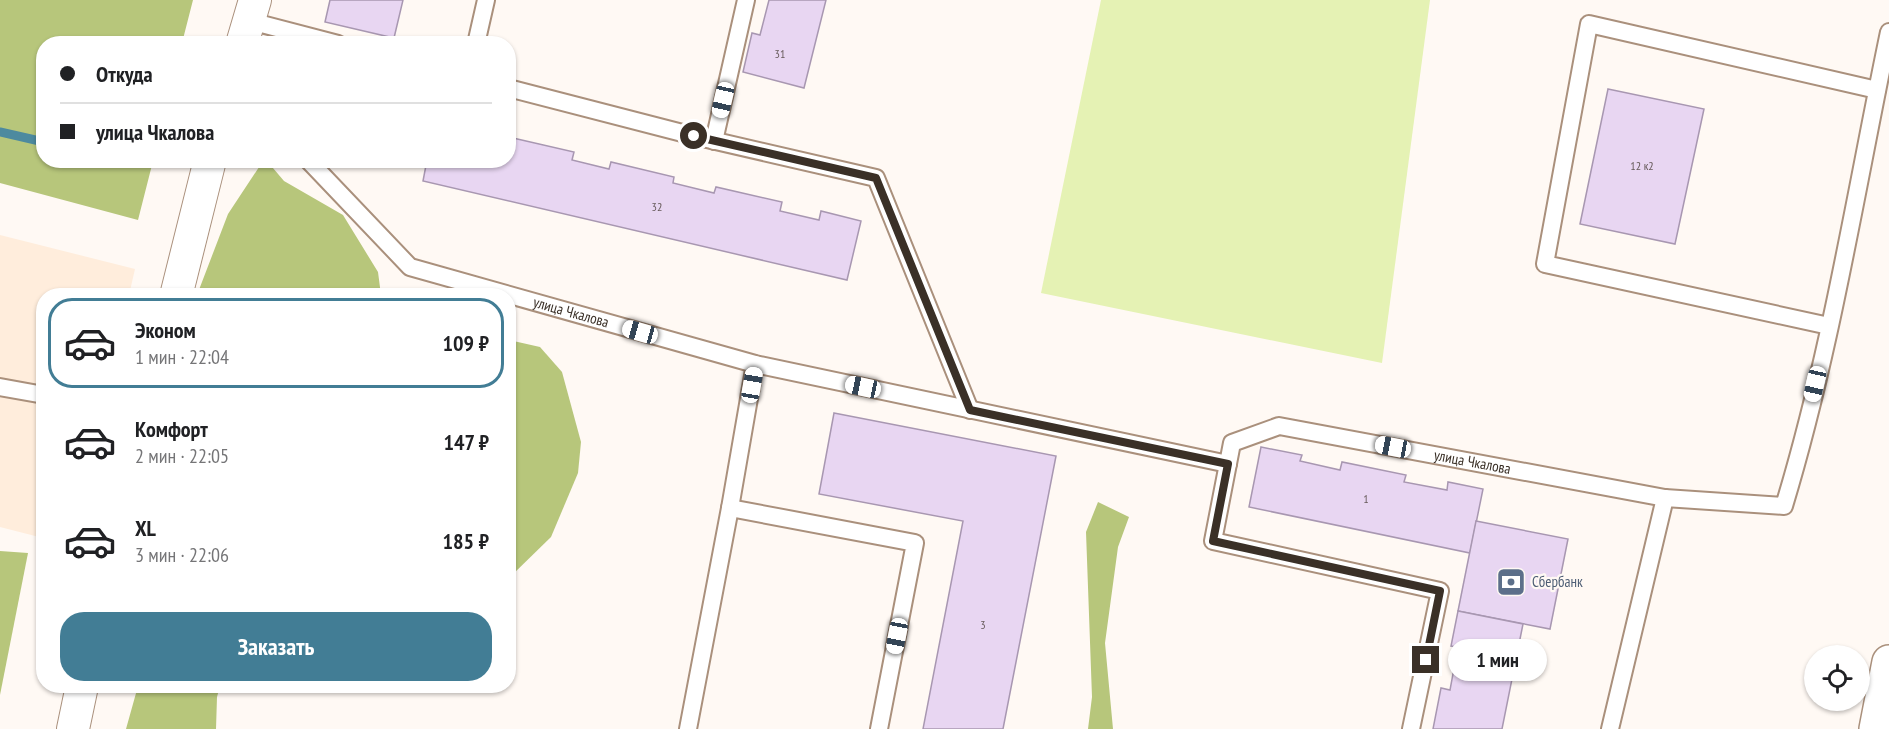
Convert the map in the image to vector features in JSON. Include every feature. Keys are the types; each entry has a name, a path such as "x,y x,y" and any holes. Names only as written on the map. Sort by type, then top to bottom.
{"street":[{"path":"178,288 208,168"},
{"path":"1876,729 1889,662"},
{"path":"73,729 81,693"}],"lane":[{"path":"478,36 486,0"},
{"path":"714,141 746,0"},
{"path":"249,21 307,36"},
{"path":"1877,90 1589,24 1545,264 1829,326 1889,32"},
{"path":"516,90 714,141 876,178 970,410"},
{"name":"улица Чкалова","path":"316,168 410,267 485,288"},
{"name":"улица Чкалова","path":"516,297 755,364 1228,464"},
{"name":"улица Чкалова","path":"1411,729 1440,591 1213,541 1232,443 1280,426 1665,498 1784,506 1802,446 1829,326"},
{"path":"688,729 755,364"},
{"path":"0,387 36,394"},
{"path":"1610,729 1665,498"},
{"path":"730,508 915,543 879,729"}],"shaded area":[{"path":"0,235 135,269 131,288 36,288 36,536 0,527"}],"green space":[{"path":"0,0 193,0 184,36 36,36 36,168 151,168 138,220 0,183"},
{"path":"1101,0 1430,0 1382,363 1041,293"},
{"path":"258,168 273,168 284,181 343,215 378,272 380,288 200,288 228,214"},
{"path":"516,342 540,347 562,372 581,442 578,473 551,537 516,571"},
{"path":"1098,502 1129,517 1118,547 1105,643 1113,729 1088,729 1092,697 1086,532"},
{"path":"0,551 28,553 0,695"},
{"path":"136,693 218,693 216,729 126,729"}],"building":[{"path":"330,0 403,0 394,36 325,22"},
{"path":"769,0 826,0 804,88 743,72 752,33 760,35"},
{"path":"1608,89 1704,109 1675,244 1580,224"},
{"path":"516,139 574,152 572,160 609,169 611,162 674,177 673,183 714,193 716,187 782,202 780,211 819,220 821,211 861,221 847,280 423,181 425,168 516,168"},
{"path":"834,413 1056,456 1003,729 923,729 963,521 819,494"},
{"path":"1261,447 1302,455 1300,461 1340,470 1342,462 1406,475 1404,482 1447,490 1448,482 1483,489 1470,553 1249,507"},
{"name":"Сбербанк","path":"1476,521 1568,539 1550,629 1458,611"},
{"path":"1458,611 1523,624 1502,729 1433,729 1441,688 1450,690 1458,647 1451,646"}],"waterway":[{"path":"0,132 36,140"}],"place":[{"name":"Сбербанк","path":"1511,582"}],"route":[{"path":"694,136 876,178 970,410 1228,464 1213,541 1440,591 1426,660"}]}
